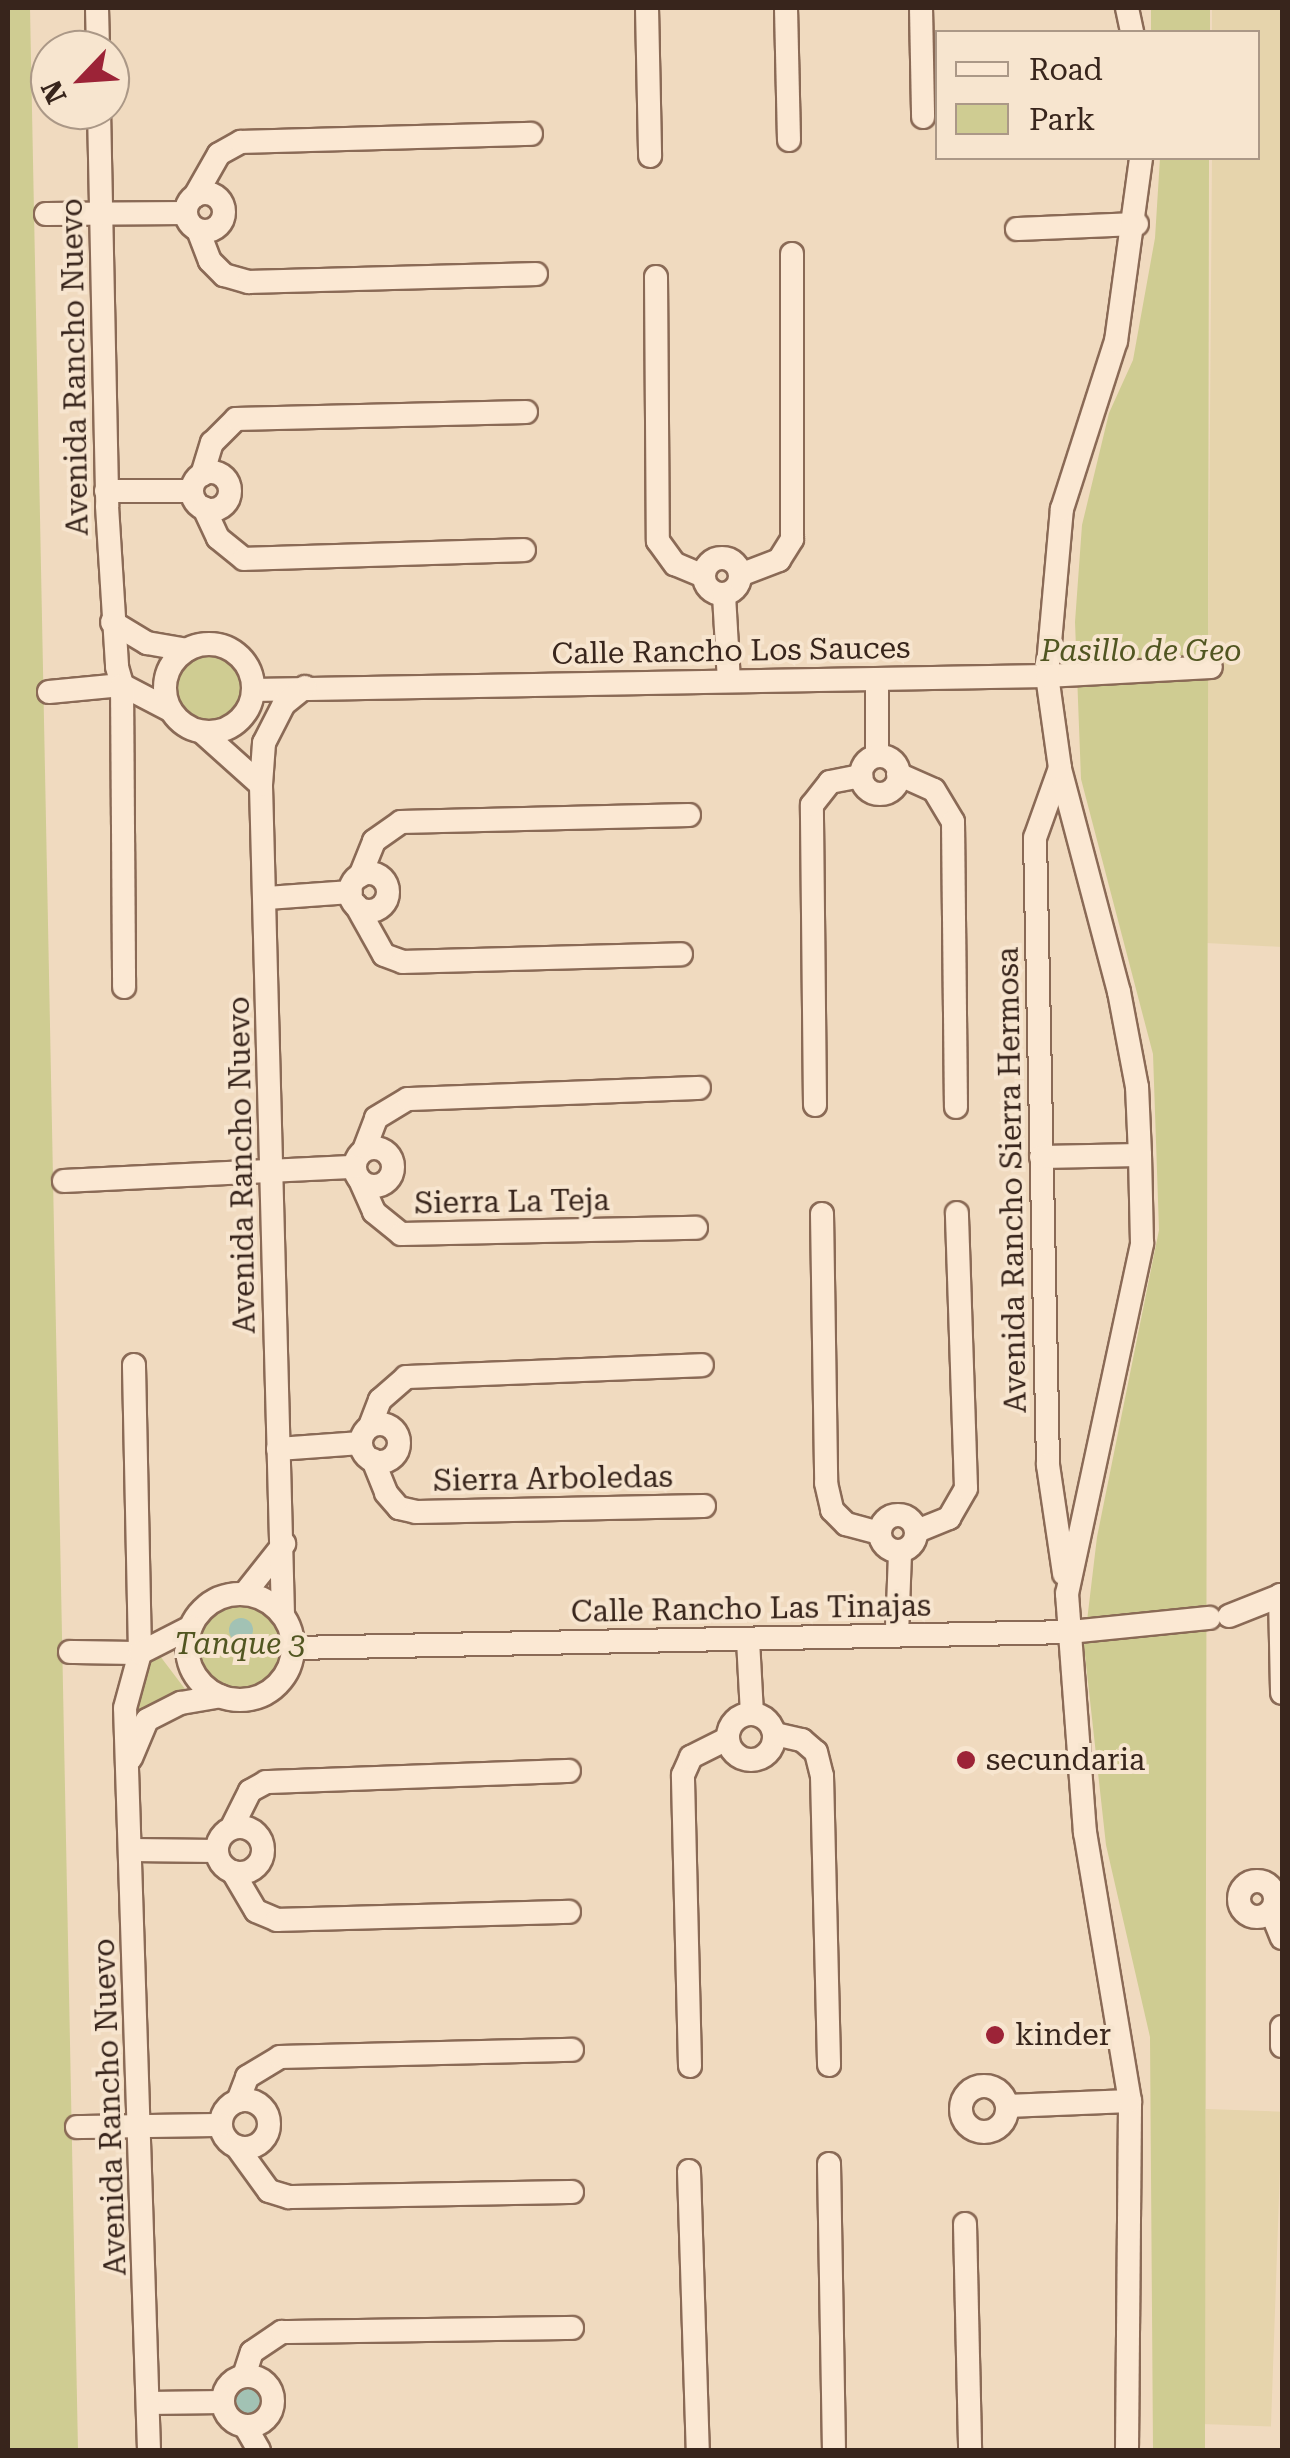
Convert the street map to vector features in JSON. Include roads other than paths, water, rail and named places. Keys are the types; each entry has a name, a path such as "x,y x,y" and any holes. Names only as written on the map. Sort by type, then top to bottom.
{"street":[{"path":"647,8 650,156"},
{"path":"786,8 789,140"},
{"path":"921,8 923,117"},
{"name":"Avenida Rancho Nuevo","path":"100,130 106,491 112,622 122,684 124,986"},
{"path":"531,134 241,142 219,154 193,213 210,262 224,275 249,282 536,274"},
{"name":"Avenida Rancho Sierra Hermosa","path":"1066,1594 1142,1242 1136,1087 1119,992 1060,768 1047,676 1062,509 1116,340 1136,224 1142,160"},
{"path":"46,214 193,213"},
{"path":"1017,229 1136,224"},
{"path":"740,574 779,560 792,539 792,254"},
{"path":"656,276 658,541 675,564 703,576"},
{"path":"524,550 244,559 218,538 200,491 212,443 236,419 526,412"},
{"path":"106,491 200,491"},
{"path":"703,576 715,558 736,564 739,584 724,595"},
{"path":"703,576 706,586 724,595"},
{"path":"724,595 729,681"},
{"path":"112,622 147,643 186,650 216,644 231,650 243,660 264,743"},
{"path":"170,710 166,677 186,650"},
{"name":"Calle Rancho Los Sauces","path":"251,699 304,687 1047,676 1211,667"},
{"path":"816,1105 812,806 830,782 861,776 877,756 876,679"},
{"path":"49,692 122,684 202,732 262,786"},
{"path":"264,743 284,704 304,687"},
{"path":"202,732 221,731 251,699"},
{"name":"Avenida Rancho Nuevo","path":"264,743 283,1615"},
{"path":"861,776 866,788 882,794 893,789 898,774 895,764 877,756"},
{"name":"Avenida Rancho Sierra Hermosa","path":"1060,768 1035,838 1048,1465 1070,1632 1085,1833 1130,2102 1127,2450"},
{"path":"898,774 934,790 953,822 956,1107"},
{"path":"682,954 403,962 376,946 355,891 374,841 401,822 690,815"},
{"path":"267,898 355,891"},
{"path":"64,1181 360,1166 376,1118 408,1099 699,1088"},
{"path":"1041,1157 1140,1155"},
{"name":"Sierra La Teja","path":"360,1166 374,1212 400,1234 696,1228"},
{"path":"897,1635 900,1552 917,1531 949,1518 966,1488 957,1213"},
{"path":"822,1214 826,1483 832,1510 846,1524 880,1533"},
{"name":"Avenida Rancho Nuevo","path":"134,1365 140,1653 125,1708 142,2126 149,2450"},
{"path":"278,1449 368,1443 380,1400 406,1377 702,1365"},
{"name":"Sierra Arboledas","path":"368,1443 386,1493 400,1508 416,1512 704,1506"},
{"path":"900,1552 882,1543 880,1533 892,1515 903,1514 917,1531"},
{"path":"220,1696 192,1668 191,1628 203,1608 245,1594 284,1544"},
{"path":"129,1761 147,1720 181,1703 220,1696 240,1700 278,1685 294,1648 283,1615 245,1594"},
{"path":"1282,1595 1282,1693"},
{"name":"Calle Rancho Las Tinajas","path":"294,1648 1070,1632 1219,1617 1282,1595"},
{"path":"70,1652 140,1653 191,1628"},
{"path":"748,1640 752,1713"},
{"path":"752,1713 767,1719 775,1734 773,1746 754,1761 741,1758 728,1739 730,1726 752,1713"},
{"path":"775,1734 802,1740 816,1752 822,1776 829,2065"},
{"path":"690,2066 683,1775 691,1756 728,1739"},
{"path":"216,1851 250,1791 266,1782 568,1771"},
{"path":"232,1827 256,1832 262,1856 256,1867 232,1872"},
{"path":"132,1850 216,1851"},
{"path":"216,1851 256,1911 277,1920 569,1912"},
{"path":"1275,1896 1282,1938"},
{"path":"1282,2027 1282,2046"},
{"path":"221,2125 238,2101 247,2077 262,2062 280,2057 572,2050"},
{"path":"238,2101 259,2105 269,2124 259,2144 238,2147"},
{"path":"1007,2106 1130,2102"},
{"path":"77,2127 221,2125"},
{"path":"221,2125 260,2183 289,2197 572,2192"},
{"path":"830,2164 834,2450"},
{"path":"689,2170 698,2450"},
{"path":"965,2224 970,2450"},
{"path":"244,2376 264,2381 273,2400 264,2420 245,2426 234,2422 223,2402 225,2390 244,2376 252,2352 282,2332 572,2328"},
{"path":"148,2403 223,2402"},
{"path":"245,2426 259,2450"}],"place":[{"name":"secundaria","path":"966,1760"},
{"name":"kinder","path":"995,2035"}],"park label":[{"name":"Pasillo de Geo","path":"1141,651"},
{"name":"Tanque 3","path":"240,1644"}]}
